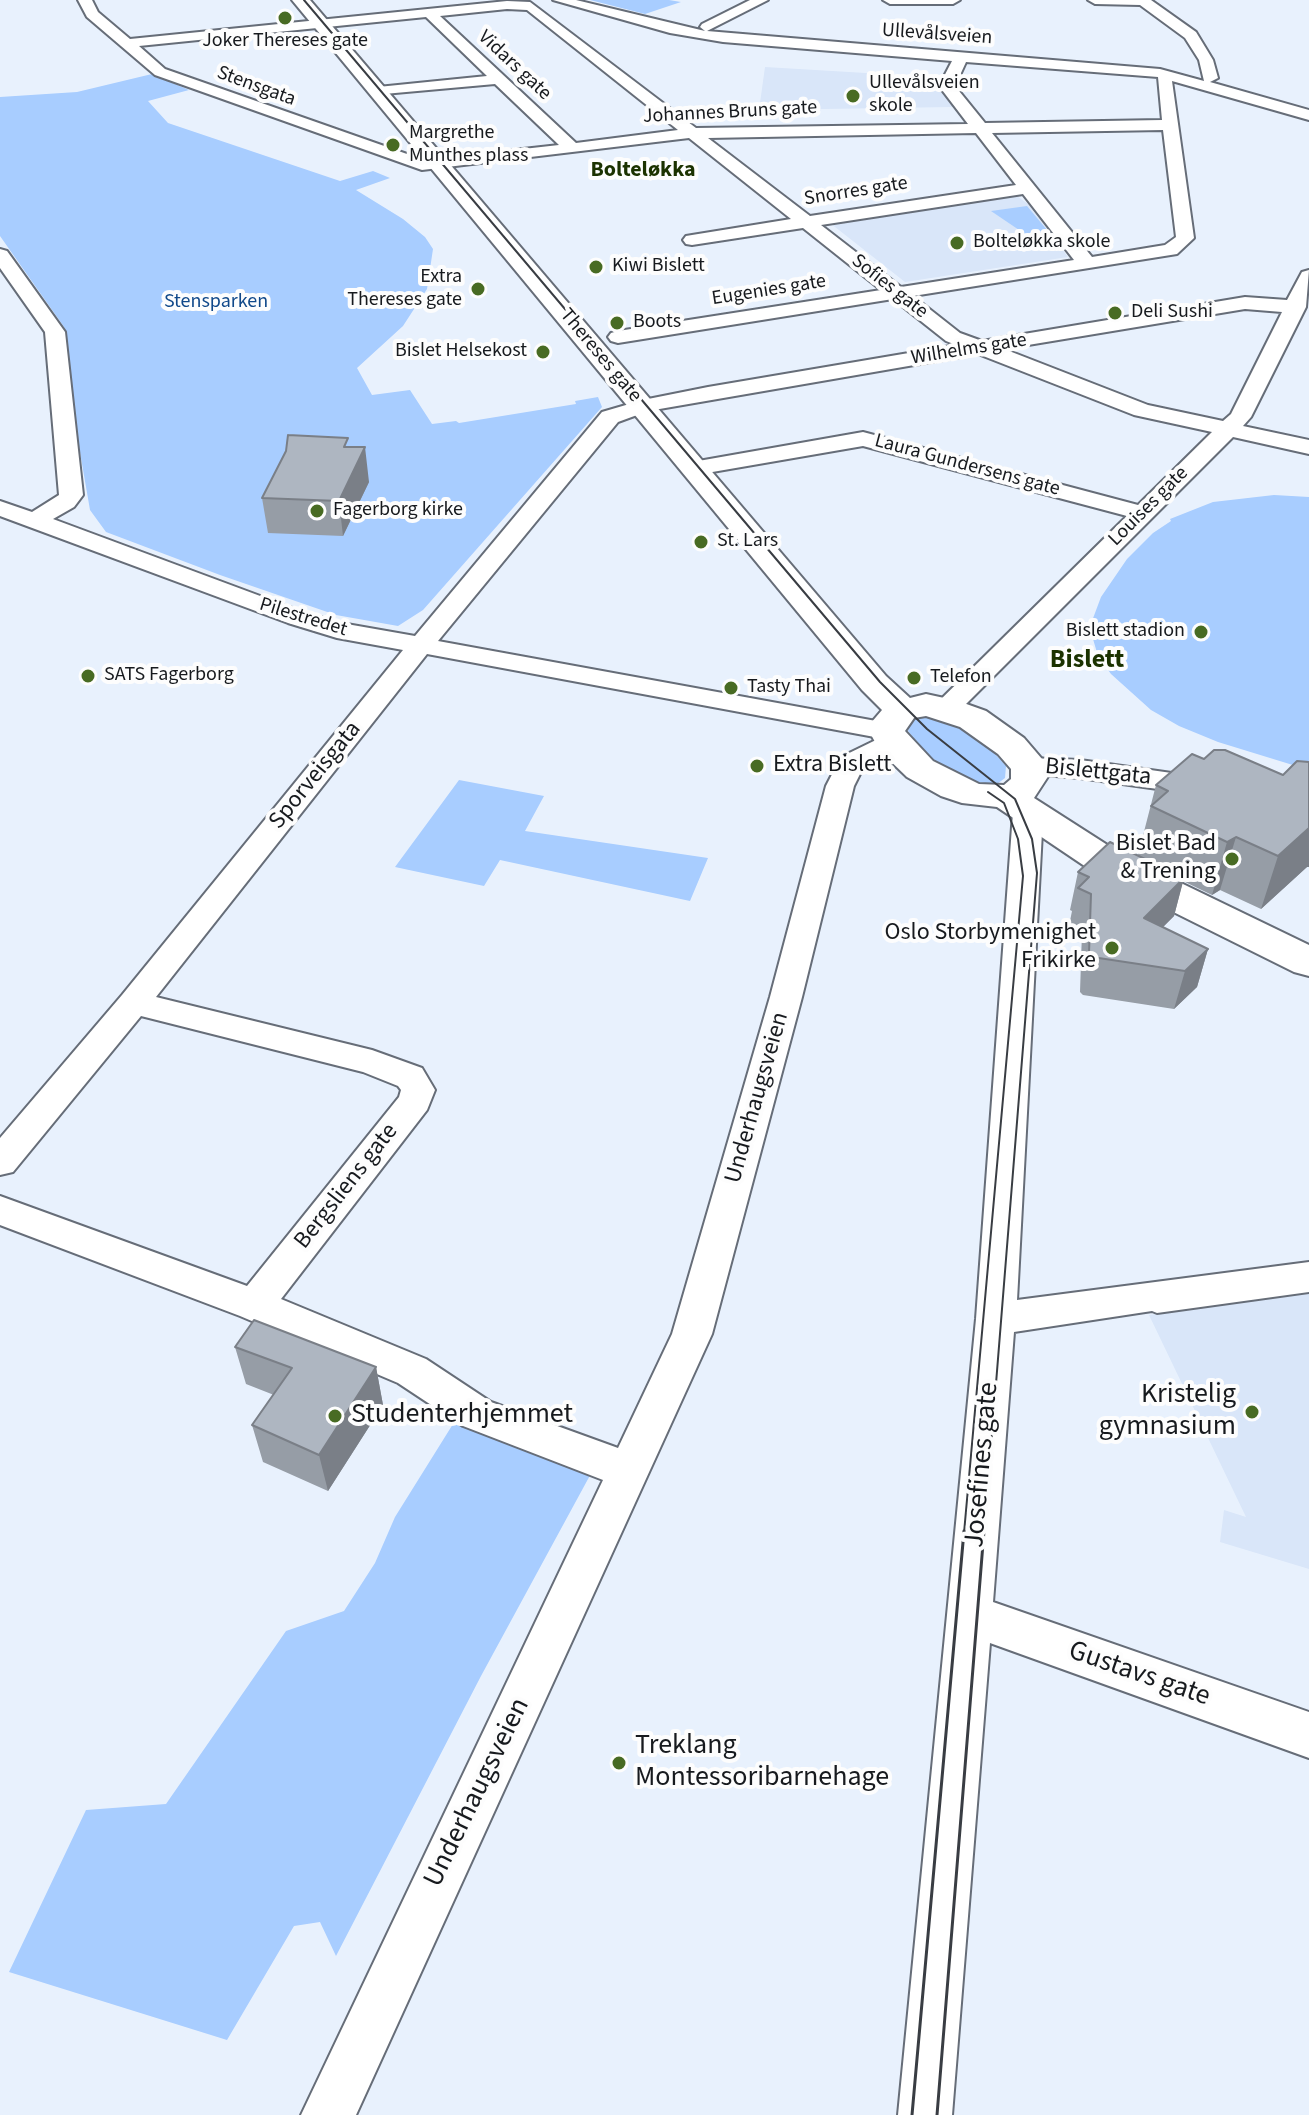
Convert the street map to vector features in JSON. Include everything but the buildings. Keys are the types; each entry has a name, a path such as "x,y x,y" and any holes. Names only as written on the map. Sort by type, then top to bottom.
{"main road":[{"name":"Thereses gate","path":"301,0 874,683 894,728 920,769 954,788 1017,805"},
{"path":"894,728 926,705 946,708 987,728 1021,755 1029,767 1031,775 1019,792 1017,805 1109,864 1309,962"}],"street":[{"name":"Stensgata","path":"85,0 92,14 160,72 400,159 422,165 440,165"},
{"name":"Ullevålsveien","path":"560,0 695,34 1170,75 1309,115"},
{"path":"707,27 761,0"},
{"path":"890,0 953,0"},
{"path":"1095,0 1143,1 1191,35 1206,60 1210,78"},
{"name":"Sofies gate","path":"429,13 515,4 530,6 953,337 1142,410 1309,447"},
{"path":"129,43 429,13"},
{"name":"Vidars gate","path":"429,13 572,148"},
{"path":"961,57 947,86 1086,262"},
{"name":"Eugenies gate","path":"618,337 1165,251 1185,238 1164,79 1170,75"},
{"path":"378,92 498,79"},
{"name":"Johannes Bruns gate","path":"440,165 693,133 1169,125"},
{"name":"Snorres gate","path":"692,240 1027,188"},
{"path":"0,255 55,332 71,495 66,502 31,522"},
{"name":"Louises gate","path":"946,708 1229,429 1248,405 1309,276"},
{"name":"Wilhelms gate","path":"643,406 1245,303 1296,307"},
{"name":"Sporveisgata","path":"0,1162 134,1003 604,421 643,406"},
{"name":"Laura Gundersens gate","path":"695,468 863,439 1143,513"},
{"name":"Pilestredet","path":"0,508 31,522 337,630 894,728"},
{"name":"Underhaugsveien","path":"329,2113 692,1334 786,997 840,786 851,763 869,752 894,728"},
{"name":"Bislettgata","path":"1029,767 1080,769 1232,791"},
{"name":"Josefines gate","path":"925,2115 996,1319 1017,805"},
{"name":"Bergsliens gate","path":"134,1003 372,1062 410,1077 418,1090 415,1101 254,1305"},
{"path":"0,1210 254,1305 412,1371 477,1414 629,1471"},
{"path":"996,1319 1309,1277"},
{"name":"Gustavs gate","path":"969,1615 1309,1735"}],"shaded area":[{"name":"Ullevålsveien skole","path":"765,67 933,77 931,83 953,107 759,110"},
{"name":"Bolteløkka skole","path":"1014,194 1028,204 1068,257 905,282 830,223"},
{"name":"Kristelig gymnasium","path":"1309,1290 1309,1569 1220,1542 1224,1510 1246,1517 1149,1315"}],"green space":[{"path":"590,0 669,0 681,2 645,14"},
{"name":"Stensparken","path":"152,74 189,90 148,101 168,123 340,181 373,171 390,178 356,190 403,219 425,237 433,249 427,289 403,326 357,368 372,395 410,390 432,424 459,423 576,404 575,401 598,397 602,407 423,610 398,626 336,615 220,575 106,532 90,510 63,354 64,327 0,236 0,97 77,92"},
{"path":"1027,206 1047,230 1025,234 991,211"},
{"name":"Bislett stadion","path":"1274,495 1309,497 1309,770 1218,742 1151,710 1111,674 1098,656 1093,639 1092,621 1101,597 1127,559 1170,519 1213,502"},
{"path":"919,716 932,716 956,723 990,748 1006,766 1005,778 997,784 974,782 942,767 925,753 908,731 910,722"},
{"path":"459,780 544,796 525,831 708,858 690,901 500,860 484,886 395,867"},
{"path":"458,1416 594,1468 481,1676 336,1956 320,1922 294,1926 227,2040 9,1972 86,1810 166,1804 286,1631 344,1611 375,1563 395,1517"}],"tram line":[{"path":"304,0 880,682 927,729 1015,799 1032,839 1037,873 984,1533"},
{"path":"964,1533 1023,876 1018,839 1004,803 988,792"},
{"path":"912,2115 964,1531"},
{"path":"937,2115 984,1531"}],"place":[{"name":"Joker Thereses gate","path":"285,18"},
{"name":"Ullevålsveien skole","path":"853,96"},
{"name":"Margrethe Munthes plass","path":"393,145"},
{"name":"Bolteløkka skole","path":"957,243"},
{"name":"Kiwi Bislett","path":"596,267"},
{"name":"Extra Thereses gate","path":"478,289"},
{"name":"Deli Sushi","path":"1115,313"},
{"name":"Boots","path":"617,323"},
{"name":"Bislet Helsekost","path":"543,352"},
{"name":"Fagerborg kirke","path":"317,511"},
{"name":"St. Lars","path":"701,542"},
{"name":"Bislett stadion","path":"1201,632"},
{"name":"SATS Fagerborg","path":"88,676"},
{"name":"Telefon","path":"914,678"},
{"name":"Tasty Thai","path":"731,688"},
{"name":"Extra Bislett","path":"757,766"},
{"name":"Bislet Bad & Trening","path":"1232,859"},
{"name":"Oslo Storbymenighet Frikirke","path":"1112,948"},
{"name":"Kristelig gymnasium","path":"1252,1412"},
{"name":"Studenterhjemmet","path":"335,1416"},
{"name":"Treklang Montessoribarnehage","path":"619,1763"}],"district":[{"name":"Bolteløkka","path":"643,171"},
{"name":"Bislett","path":"1087,661"}]}
